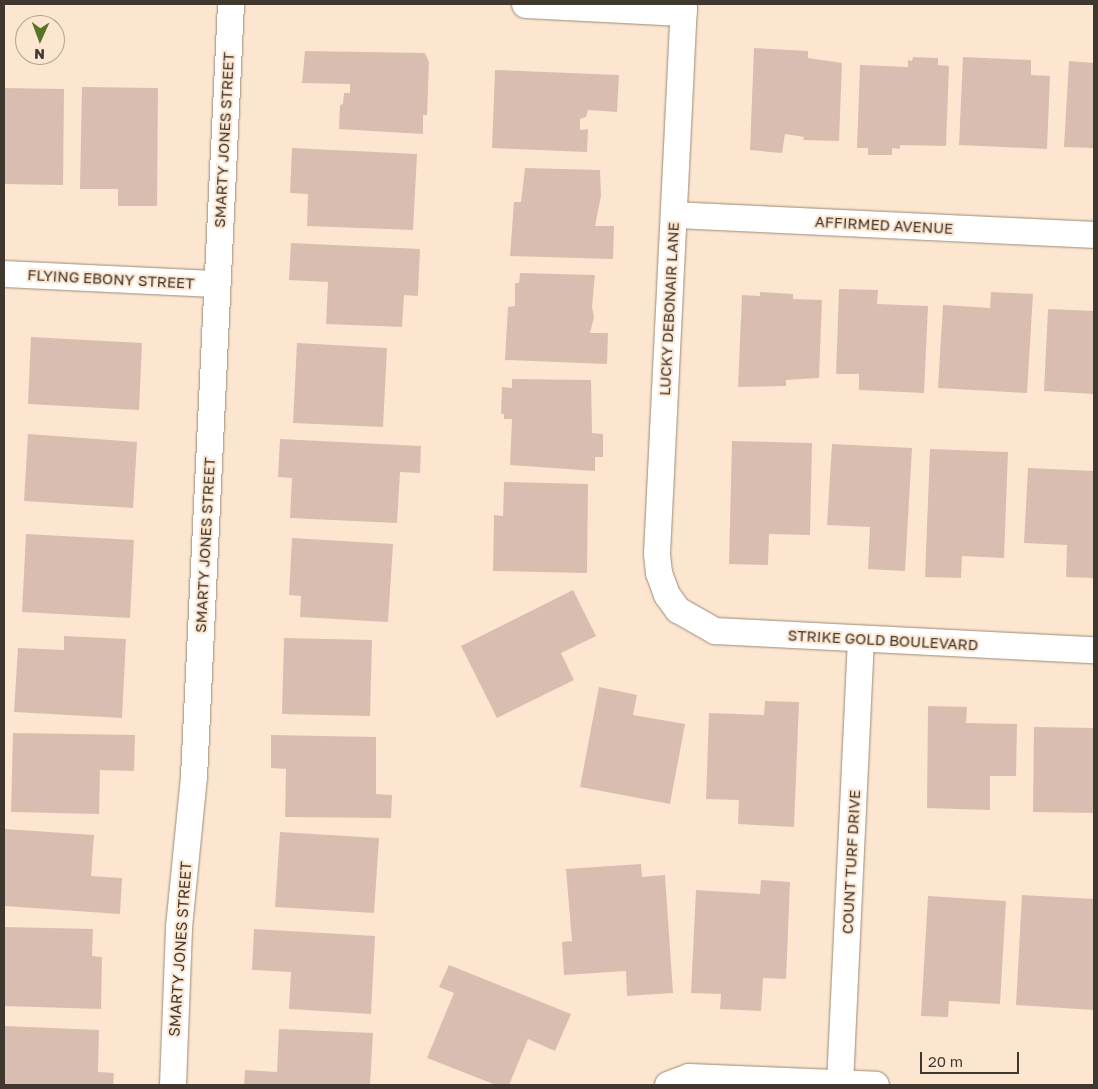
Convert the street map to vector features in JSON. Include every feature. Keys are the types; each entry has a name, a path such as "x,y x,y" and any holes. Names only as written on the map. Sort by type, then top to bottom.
{"street":[{"name":"SMARTY JONES STREET","path":"173,1085 179,927 194,777 230,4"},
{"path":"526,4 683,8"},
{"name":"LUCKY DEBONAIR LANE","path":"678,610 662,582 657,554 683,8"},
{"name":"AFFIRMED AVENUE","path":"674,215 1094,235"},
{"name":"FLYING EBONY STREET","path":"4,274 217,284"},
{"name":"STRIKE GOLD BOULEVARD","path":"678,610 715,631 1094,650"},
{"name":"COUNT TURF DRIVE","path":"840,1084 861,639"},
{"path":"668,1085 688,1077 876,1085"}],"building":[{"path":"754,48 808,51 808,58 842,63 839,141 803,140 804,137 785,134 782,153 750,150"},
{"path":"305,51 425,53 429,62 427,115 423,115 423,134 339,129 340,105 343,104 344,93 350,93 350,84 302,83"},
{"path":"913,57 938,58 938,65 949,66 946,146 900,145 900,149 892,148 892,155 868,155 868,148 857,148 860,65 908,67 908,60 912,61"},
{"path":"963,57 1031,60 1031,75 1050,76 1047,149 959,145"},
{"path":"1069,61 1094,63 1094,148 1064,147"},
{"path":"495,70 619,75 617,112 588,110 586,117 580,119 580,130 588,129 587,152 492,148"},
{"path":"82,87 158,88 157,206 118,206 118,189 80,189"},
{"path":"4,88 64,89 63,185 4,184"},
{"path":"292,148 417,154 413,230 307,226 308,194 290,193"},
{"path":"525,168 600,170 601,196 595,226 614,226 613,259 510,256 514,202 521,202"},
{"path":"291,243 420,249 418,296 404,295 402,327 326,324 328,282 289,280"},
{"path":"520,273 595,275 592,307 594,317 590,333 608,333 607,364 505,360 508,307 515,306 515,283 519,283"},
{"path":"839,289 878,290 877,304 928,306 924,393 859,390 859,374 836,374"},
{"path":"760,292 793,294 793,299 822,300 819,378 786,380 786,386 738,387 742,295 760,296"},
{"path":"991,292 1033,294 1027,393 938,388 943,305 990,308"},
{"path":"1048,309 1094,311 1094,394 1044,391"},
{"path":"31,337 142,343 139,410 28,404"},
{"path":"297,343 387,348 383,427 293,423"},
{"path":"512,379 591,380 592,433 603,434 603,457 595,457 595,471 510,465 512,419 504,419 504,414 501,414 502,387 512,388"},
{"path":"28,434 137,442 133,508 24,501"},
{"path":"280,439 421,446 420,473 400,472 397,523 290,518 292,478 278,477"},
{"path":"732,441 812,443 810,535 769,534 768,565 729,564"},
{"path":"832,444 912,448 905,571 868,569 870,527 827,525"},
{"path":"930,449 1008,452 1004,558 962,556 961,578 925,577"},
{"path":"1028,468 1094,471 1094,578 1066,577 1067,545 1024,543"},
{"path":"504,482 588,484 587,573 493,571 494,515 503,516"},
{"path":"26,534 134,540 130,618 22,612"},
{"path":"292,538 393,544 388,622 300,617 301,596 289,595"},
{"path":"573,590 596,636 561,653 574,680 497,718 461,646"},
{"path":"64,636 126,639 122,718 14,712 18,648 64,650"},
{"path":"284,638 372,640 370,716 282,714"},
{"path":"599,687 637,695 633,715 685,724 670,804 580,787"},
{"path":"765,701 799,702 794,827 738,824 739,800 706,799 709,713 764,715"},
{"path":"928,706 967,707 966,723 1017,724 1016,776 990,776 990,810 927,808"},
{"path":"1034,727 1094,728 1094,813 1033,812"},
{"path":"13,733 135,735 134,771 100,770 99,814 11,812"},
{"path":"271,735 376,737 376,794 392,795 391,818 285,817 286,769 271,768"},
{"path":"5,829 94,835 91,876 122,878 120,914 4,906"},
{"path":"280,832 379,838 374,913 275,907"},
{"path":"641,864 642,877 665,875 673,993 627,996 626,971 564,975 562,942 572,941 566,869"},
{"path":"761,880 790,882 786,979 763,978 761,1011 720,1009 721,994 691,993 696,890 760,894"},
{"path":"1022,895 1094,899 1094,1010 1016,1005"},
{"path":"928,896 1006,901 1000,1004 949,1001 948,1017 921,1016"},
{"path":"4,927 93,929 92,956 102,957 101,1009 4,1006"},
{"path":"254,929 375,936 371,1014 289,1009 291,972 252,970"},
{"path":"449,965 571,1014 555,1051 528,1039 509,1085 496,1085 427,1058 454,993 439,987"},
{"path":"4,1026 99,1030 98,1072 114,1073 113,1085 4,1085"},
{"path":"279,1029 373,1033 370,1085 244,1085 245,1070 277,1072"}]}
